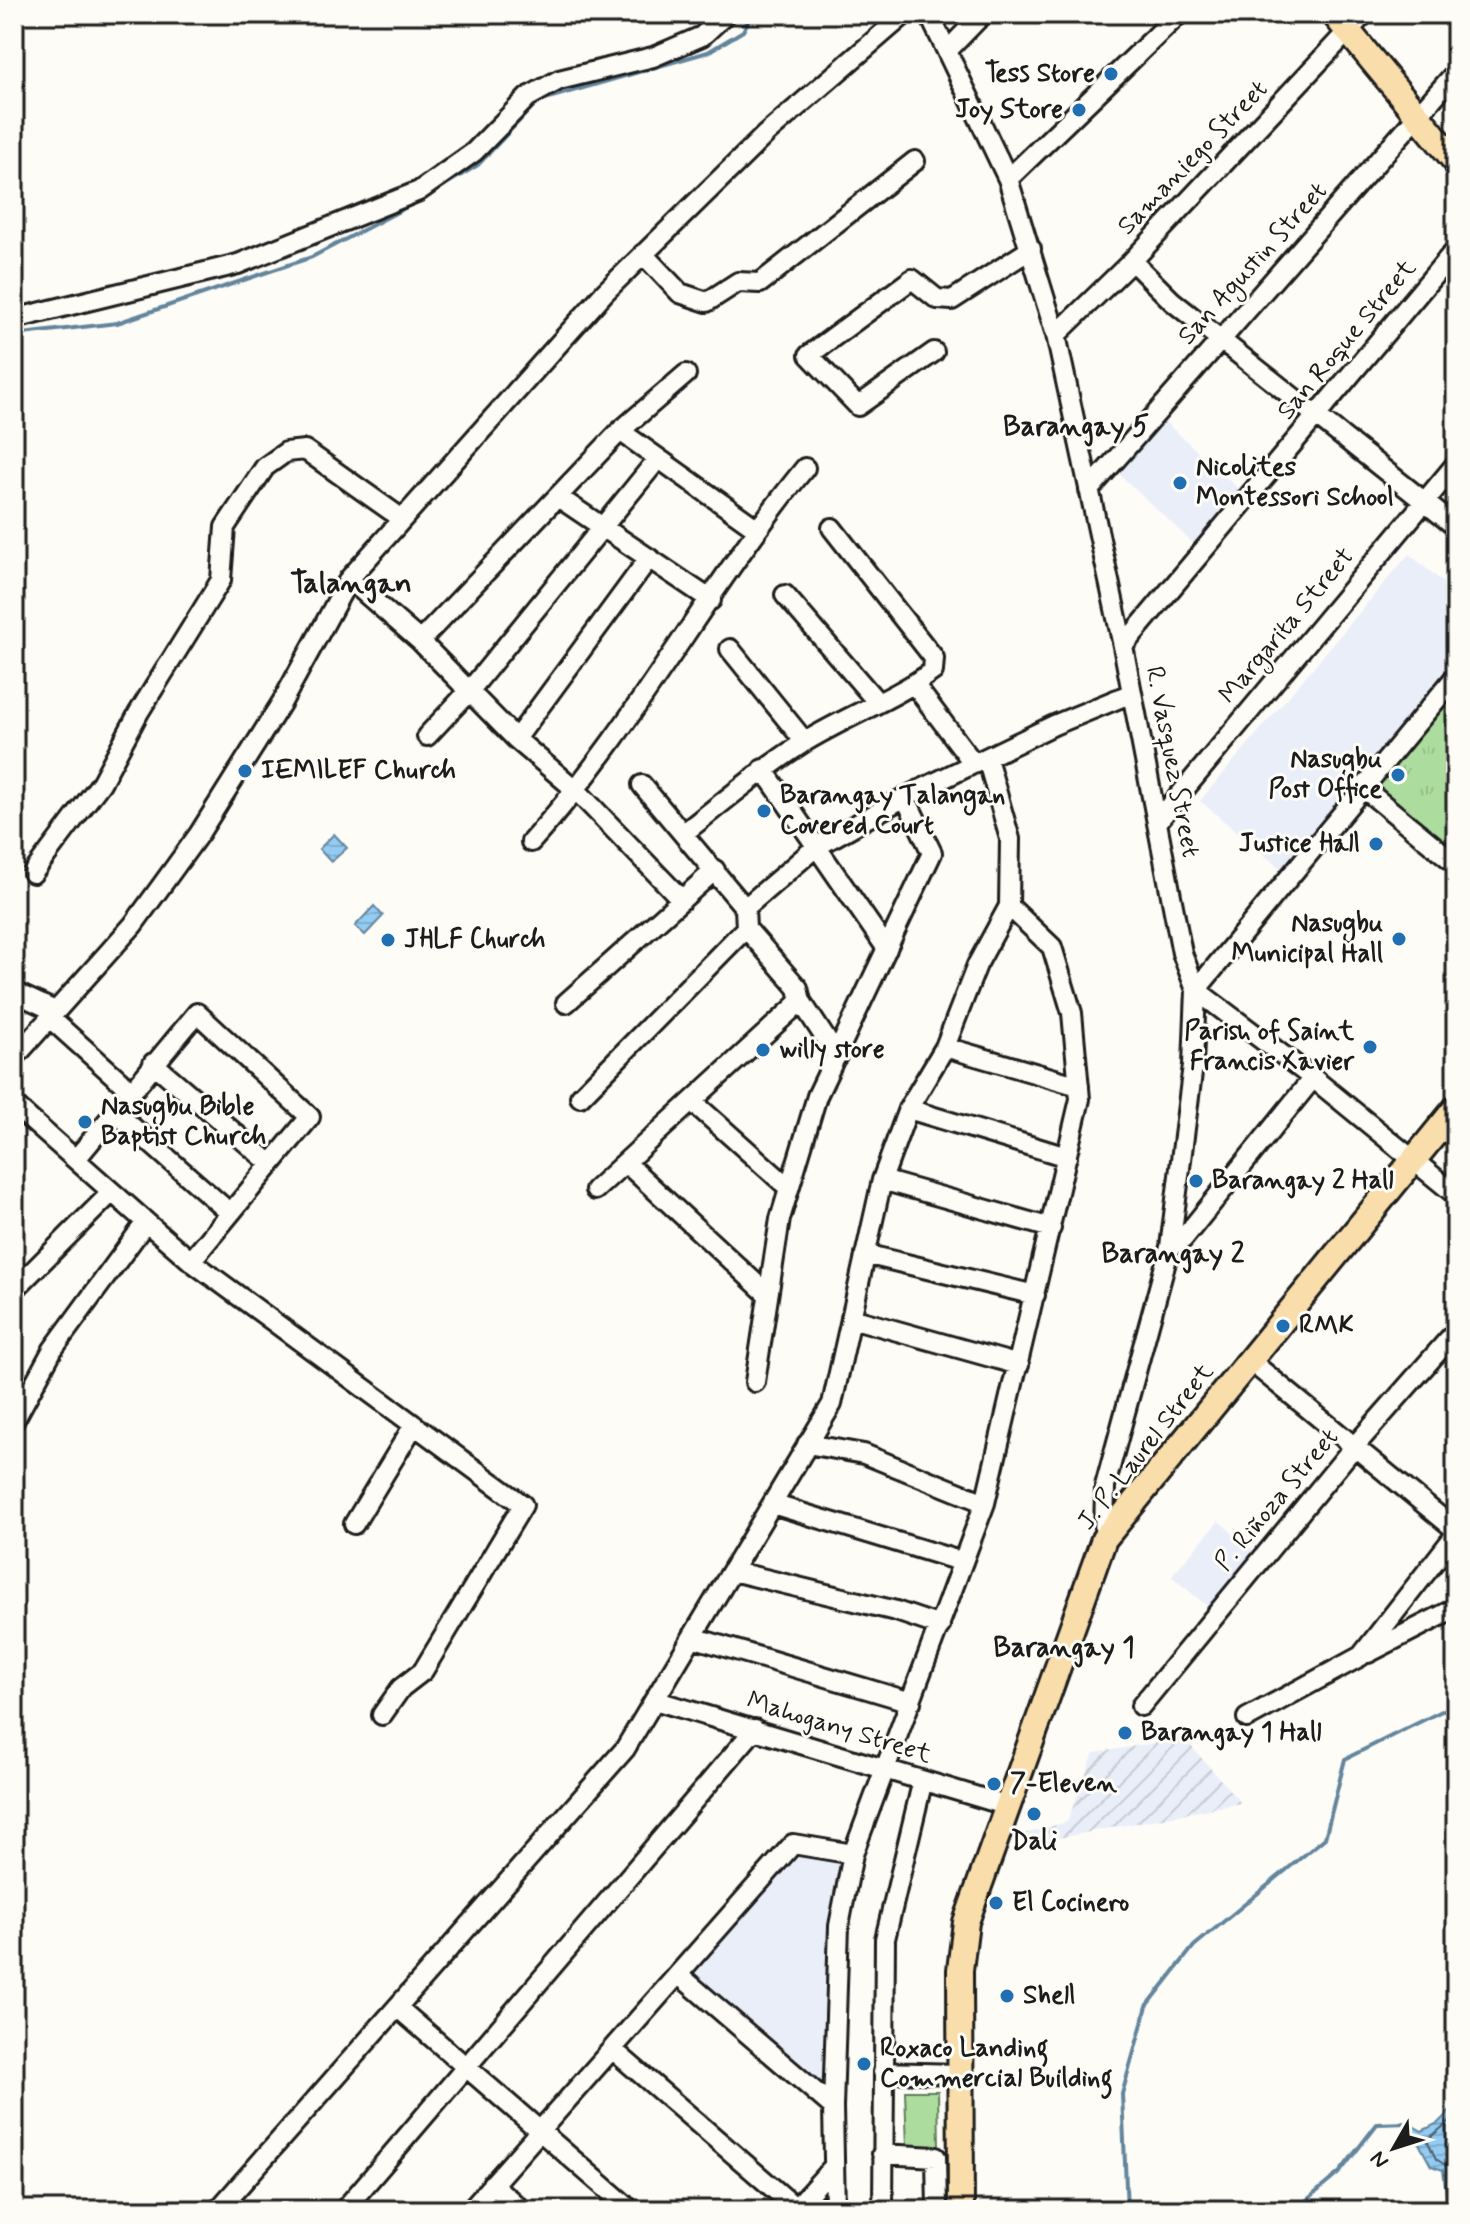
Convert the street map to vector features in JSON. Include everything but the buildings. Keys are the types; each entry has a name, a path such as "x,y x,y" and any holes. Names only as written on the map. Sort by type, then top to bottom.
{"main road":[{"path":"1340,24 1456,162"},
{"name":"J. P. Laurel Street","path":"961,2210 959,2074 962,1942 1104,1539 1456,1108"}],"street":[{"path":"14,319 53,312 238,264 419,191 474,152 528,97 559,80 653,57 702,36 726,14"},
{"path":"14,1058 133,925 199,834 282,702 349,579 401,518 643,254 766,134 905,14"},
{"name":"R. Vasquez Street","path":"929,14 1008,179 1056,335 1123,646 1182,953 1196,990 1193,1065 1170,1247 1105,1486 1104,1539"},
{"path":"947,51 983,14"},
{"path":"1008,179 1179,14"},
{"name":"Samaniego Street","path":"1056,335 1132,261 1340,24 1364,14"},
{"name":"San Agustin Street","path":"1089,490 1419,118 1456,72"},
{"path":"643,254 680,293 707,302 738,282 760,283 915,161"},
{"path":"934,352 858,406 809,355 912,279 937,299 952,300 1031,249"},
{"name":"San Roque Street","path":"1123,646 1456,249"},
{"path":"1132,261 1172,301 1222,337 1456,527"},
{"path":"420,641 620,431 686,374"},
{"path":"620,431 756,528"},
{"path":"33,873 101,783 139,712 221,580 225,527 265,467 286,452 305,450 401,518"},
{"path":"427,736 471,689 657,460"},
{"name":"Margarita Street","path":"1158,821 1456,464"},
{"path":"531,842 577,791 711,600 756,528 805,468"},
{"path":"558,497 711,600"},
{"path":"684,833 763,769 805,742 933,671 934,658 832,528"},
{"path":"516,739 649,558"},
{"path":"349,579 471,689 516,739 577,791 682,900"},
{"path":"785,595 878,703"},
{"path":"730,649 805,742"},
{"path":"1456,676 1196,990 1313,1078 1456,1195"},
{"path":"218,2210 625,1749 832,1404 882,1180 908,1109 945,1047 977,965 1009,906 1010,839 981,761 914,684"},
{"path":"745,908 816,847 905,797 1132,693"},
{"path":"763,769 887,949"},
{"path":"642,785 745,908 746,928 798,988 801,1001 837,1056"},
{"path":"1362,787 1456,864"},
{"path":"755,1382 763,1346 767,1294 780,1219 817,1096 932,853 905,797"},
{"path":"566,1003 715,870"},
{"path":"835,2210 833,2107 839,1926 853,1854 985,1503 1080,1099 1072,1013 1052,947 1009,906"},
{"path":"580,1097 746,928"},
{"path":"14,992 52,1015 130,1090"},
{"path":"595,1190 694,1103 801,1001"},
{"path":"76,1159 130,1090 197,1013 310,1117 191,1261"},
{"path":"945,1047 1079,1086"},
{"path":"153,1063 271,1164"},
{"path":"1170,1247 1183,1239 1313,1078"},
{"path":"694,1103 789,1188"},
{"path":"14,1105 191,1261 523,1505 423,1671 401,1688 382,1715"},
{"path":"908,1109 1067,1157"},
{"path":"114,1111 230,1213"},
{"path":"626,1163 767,1294"},
{"path":"882,1180 1051,1228"},
{"path":"14,1290 112,1192"},
{"path":"14,1421 53,1349 146,1222"},
{"path":"865,1254 1035,1295"},
{"path":"851,1318 1019,1365"},
{"name":"P. Riñoza Street","path":"1141,1706 1353,1448 1456,1331"},
{"path":"1249,1360 1456,1532 1361,1656"},
{"path":"354,1524 414,1425"},
{"path":"807,1444 864,1454 985,1503"},
{"path":"772,1504 963,1562"},
{"path":"732,1571 896,1611 940,1626"},
{"path":"1247,1718 1456,1608"},
{"path":"692,1637 911,1702"},
{"name":"Mahogany Street","path":"654,1700 1008,1806"},
{"path":"344,2210 755,1729"},
{"path":"883,2210 885,1939 921,1788"},
{"path":"470,2210 793,1844 853,1854"},
{"path":"678,1974 833,2107"},
{"path":"397,2007 631,2210"},
{"path":"612,2049 795,2209 833,2167"},
{"path":"883,2072 959,2074"},
{"path":"882,2154 936,2157 937,2210"},
{"path":"492,2184 522,2210"}],"shaded area":[{"name":"Nicolites Montessori School","path":"1161,418 1243,493 1196,546 1117,472"},
{"path":"1409,554 1456,593 1456,660 1285,872 1200,801"},
{"path":"1219,1521 1260,1557 1213,1611 1171,1576"},
{"path":"1184,1738 1241,1803 1022,1845 1020,1835 1067,1822 1094,1753"},
{"path":"793,1848 848,1856 830,2095 688,1972"}],"green space":[{"path":"1456,688 1456,849 1377,787"},
{"path":"905,2091 938,2091 939,2147 907,2147"}],"water":[{"path":"334,834 347,848 331,862 319,849"},
{"path":"374,906 383,916 365,935 355,926"},
{"path":"1456,2105 1456,2210 1448,2210 1443,2170 1431,2166 1408,2123 1422,2131 1438,2123"}],"waterway":[{"path":"433,192 478,165 538,101 708,52 743,31 752,14"},
{"path":"14,335 117,323 312,257 422,199"},
{"path":"1127,2210 1122,2094 1147,2006 1194,1946 1325,1838 1345,1759 1456,1704"},
{"path":"1295,2210 1340,2172 1377,2124 1408,2123"}],"place":[{"name":"Tess Store","path":"1111,74"},
{"name":"Joy Store","path":"1079,110"},
{"name":"Nicolites Montessori School","path":"1180,483"},
{"name":"IEMILEF Church","path":"245,771"},
{"name":"Nasugbu Post Office","path":"1398,775"},
{"name":"Barangay Talangan Covered Court","path":"764,811"},
{"name":"Justice Hall","path":"1376,844"},
{"name":"Nasugbu Municipal Hall","path":"1399,939"},
{"name":"JHLF Church","path":"388,940"},
{"name":"Parish of Saint Francis Xavier","path":"1370,1047"},
{"name":"willy store","path":"763,1050"},
{"name":"Nasugbu Bible Baptist Church","path":"85,1122"},
{"name":"Barangay 2 Hall","path":"1196,1181"},
{"name":"RMK","path":"1283,1326"},
{"name":"Barangay 1 Hall","path":"1125,1733"},
{"name":"7-Eleven","path":"994,1784"},
{"name":"Dali","path":"1034,1814"},
{"name":"El Cocinero","path":"996,1903"},
{"name":"Shell","path":"1007,1996"},
{"name":"Roxaco Landing Commercial Building","path":"864,2064"}],"district":[{"name":"Barangay 5","path":"1076,427"},
{"name":"Talangan","path":"351,583"},
{"name":"Barangay 2","path":"1173,1254"},
{"name":"Barangay 1","path":"1064,1648"}]}
